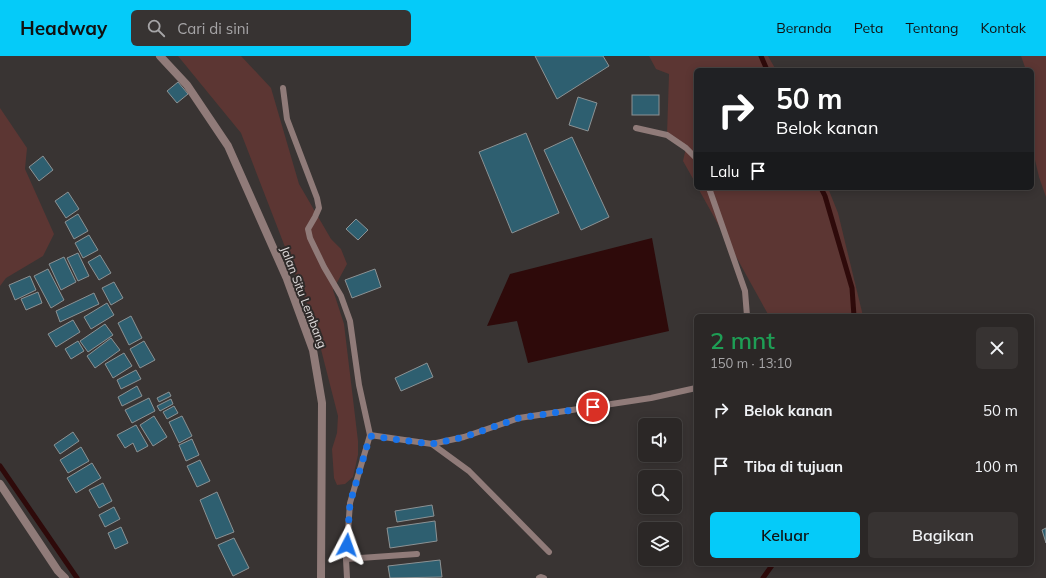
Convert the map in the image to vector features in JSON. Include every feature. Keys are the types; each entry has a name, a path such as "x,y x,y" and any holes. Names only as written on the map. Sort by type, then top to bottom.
{"street":[{"name":"Jalan Situ Lembang","path":"160,56 187,85 228,146 287,279 313,350 322,403 321,578"},
{"path":"0,484 58,571 65,578"}],"lane":[{"path":"283,88 287,119 317,198 319,208 308,229 310,238 324,267 341,296 350,321 359,385 370,436 350,503 346,559 347,578"},
{"path":"636,128 667,135 686,148 694,156"},
{"path":"710,190 745,291 747,314"},
{"path":"370,436 432,444 464,437 519,418 651,398 694,388"},
{"path":"432,444 469,471 549,552"},
{"path":"346,559 416,554"},
{"path":"539,578 544,578"}],"shaded area":[{"path":"178,56 241,56 271,88 299,184 331,239 341,249 347,264 333,290 344,324 358,441 358,455 353,477 345,484 337,485 334,478 332,449 337,433 338,416 314,322 241,133"},
{"path":"649,56 768,56 775,68 694,68 694,180 683,161 686,148 667,135 669,74 656,69"},
{"path":"1021,56 1046,56 1046,197 1034,156 1034,68 1025,68"},
{"path":"0,108 27,148 25,169 54,234 43,256 6,278 0,286"},
{"path":"699,190 829,190 838,213 863,314 768,314"},
{"path":"652,238 669,331 528,363 517,321 487,326 510,274"}],"building":[{"path":"535,56 603,56 609,66 557,99"},
{"path":"178,82 188,94 177,103 167,91"},
{"path":"632,95 659,95 659,115 632,115"},
{"path":"578,97 597,103 588,131 569,125"},
{"path":"526,133 559,213 512,233 479,152"},
{"path":"572,137 609,217 581,230 544,150"},
{"path":"43,156 53,170 39,181 29,167"},
{"path":"68,192 79,209 66,218 55,201"},
{"path":"78,214 88,231 74,239 65,222"},
{"path":"356,219 368,230 358,240 346,229"},
{"path":"89,235 98,250 83,258 75,243"},
{"path":"78,253 89,276 78,281 67,258"},
{"path":"100,255 111,273 99,280 88,262"},
{"path":"64,257 76,282 61,290 49,264"},
{"path":"48,269 64,300 51,308 34,276"},
{"path":"375,269 381,287 352,298 345,280"},
{"path":"30,276 36,290 15,300 9,285"},
{"path":"114,282 123,298 111,305 102,288"},
{"path":"38,292 42,303 26,310 21,299"},
{"path":"94,293 99,304 60,322 56,311"},
{"path":"107,303 114,315 91,329 84,317"},
{"path":"131,316 142,338 129,345 118,323"},
{"path":"73,320 80,332 56,347 48,334"},
{"path":"105,324 113,335 88,352 80,341"},
{"path":"111,338 120,350 95,368 87,356"},
{"path":"78,341 84,351 71,359 65,349"},
{"path":"144,341 155,360 140,368 130,349"},
{"path":"124,353 132,366 113,378 105,364"},
{"path":"427,363 433,377 401,391 395,378"},
{"path":"136,370 141,379 121,389 117,380"},
{"path":"137,386 142,396 122,406 118,397"},
{"path":"169,392 171,396 159,402 157,398"},
{"path":"149,398 155,411 132,423 125,410"},
{"path":"171,399 173,404 160,411 157,406"},
{"path":"174,406 178,413 167,419 163,412"},
{"path":"154,416 167,437 153,446 140,425"},
{"path":"182,416 192,436 179,443 169,422"},
{"path":"136,425 148,446 137,452 133,443 125,448 117,435"},
{"path":"73,432 79,441 60,454 54,445"},
{"path":"192,439 199,455 186,461 179,445"},
{"path":"81,447 89,461 68,473 60,460"},
{"path":"200,460 210,481 197,487 187,466"},
{"path":"92,463 101,478 76,493 67,478"},
{"path":"103,483 112,501 99,508 89,490"},
{"path":"217,492 234,532 216,539 200,500"},
{"path":"432,505 434,516 397,522 395,511"},
{"path":"114,507 120,519 105,527 99,515"},
{"path":"435,521 437,541 390,548 387,528"},
{"path":"121,527 128,543 115,549 108,533"},
{"path":"1046,528 1046,543 1042,530"},
{"path":"234,538 249,568 233,576 218,545"},
{"path":"440,560 442,577 390,578 388,566"}],"waterway":[{"path":"761,56 766,68"},
{"path":"822,190 852,288 854,314"},
{"path":"0,466 77,578"},
{"path":"763,578 772,566"}],"route":[{"path":"347,545 350,503 370,436 432,444 464,437 519,418 593,407"}]}
